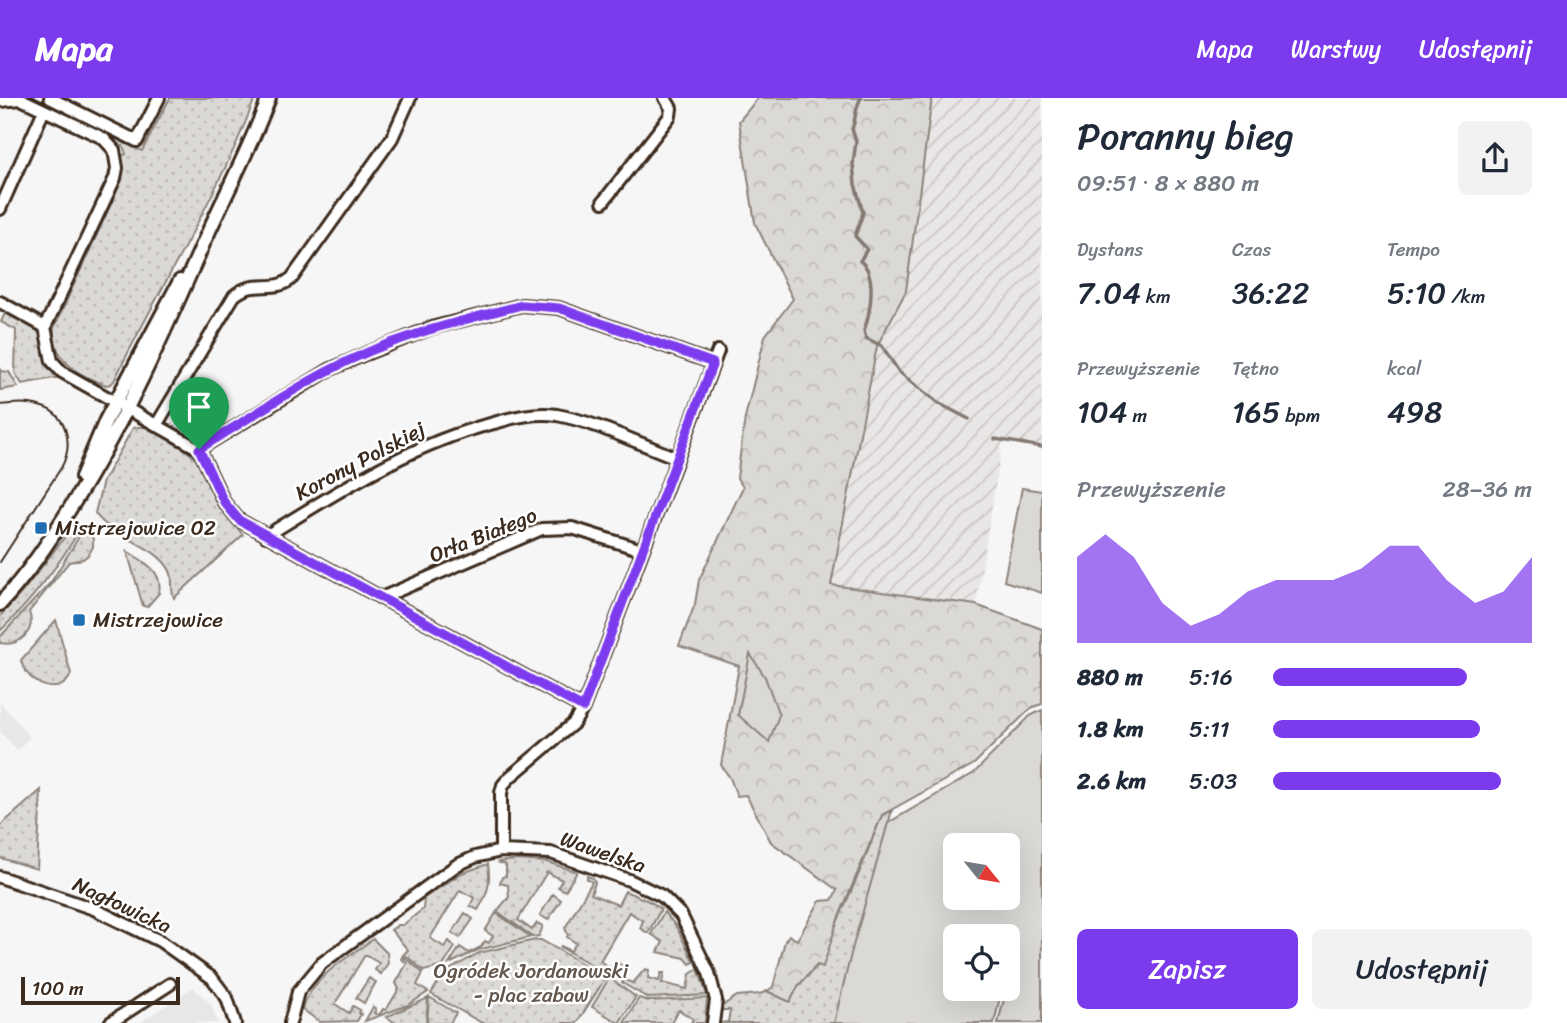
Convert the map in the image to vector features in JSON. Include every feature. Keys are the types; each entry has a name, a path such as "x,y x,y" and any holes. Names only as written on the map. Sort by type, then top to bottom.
{"street":[{"path":"51,98 137,141 159,98"},
{"path":"0,604 44,550 88,482 168,302 204,242 243,162 269,98"},
{"path":"157,424 234,296 248,287 284,285 292,278 392,138 411,98"},
{"path":"603,201 670,116 671,108 665,98"},
{"path":"0,101 21,99 109,143 114,150 117,168 115,178 45,327 48,352 57,368 199,449 231,512 239,520 583,708"},
{"path":"0,209 44,110"},
{"path":"0,302 45,327"},
{"path":"199,449 329,370 432,328 522,305 559,308 713,363"},
{"path":"501,851 503,785 574,723 583,708 718,351"},
{"name":"Korony Polskiej","path":"266,536 369,473 407,454 478,427 511,418 533,414 555,415 677,458"},
{"name":"Orła Białego","path":"381,598 542,529 572,528 642,550"},
{"name":"Wawelska","path":"290,1023 298,992 323,963 457,865 475,857 501,851 551,853 629,880 662,896 673,905 690,929 713,985 716,1000 713,1023"},
{"name":"Nagłowicka","path":"0,877 94,909 160,941 212,978 227,998 235,1023"},
{"path":"110,1023 170,984"}],"shaded area":[{"path":"932,98 1042,98 1042,447 1003,438 976,605 831,585 877,346 906,291"},
{"path":"0,702 30,737 17,750 0,732"},
{"path":"193,987 211,1004 218,1023 139,1023"}],"green space":[{"path":"170,98 255,98 206,206 114,381 106,385 86,377 62,358 57,349 54,328 122,180 120,157 126,154 123,146 118,147 105,134 142,151"},
{"path":"758,98 932,98 906,291 877,346 831,585 976,605 1042,629 1042,704 1033,707 974,764 882,815 838,919 823,967 817,965 798,986 790,1002 767,991 773,987 785,941 789,935 797,940 820,901 832,900 837,890 771,842 746,795 737,796 721,765 739,666 679,646 695,604 699,580 743,487 737,478 745,418 765,336 793,299 755,223 739,121"},
{"path":"10,313 40,331 47,362 60,377 22,384 15,373 16,330 1,322 4,315"},
{"path":"0,367 1,371 9,372 18,387 0,390"},
{"path":"148,427 185,449 197,460 216,501 243,535 174,598 171,574 164,562 145,547 102,522 95,513 103,481 133,428"},
{"path":"1022,488 1042,491 1042,593 1004,581"},
{"path":"74,525 82,526 55,568 24,607 0,631 0,616"},
{"path":"85,527 93,539 93,547 88,555 69,562 29,612 30,625 25,636 14,643 0,643 0,637 51,582"},
{"path":"127,551 151,568 158,578 159,593 147,607 143,606"},
{"path":"56,620 71,674 66,682 51,687 29,675 21,660"},
{"path":"750,654 765,677 779,715 769,742 738,715"},
{"path":"1042,710 1042,1023 998,1023 1004,1001 1020,1001 1020,924 943,924 943,1001 999,1001 994,1023 834,1023 888,823 974,773 1030,716"},
{"path":"41,790 37,869 0,858 0,826"},
{"path":"892,810 835,1023 721,1023 728,1022 730,1010 722,1010 722,1006 737,996 767,991 790,1002 798,986 818,965 882,815"},
{"path":"497,862 547,862 577,872 565,891 558,887 562,880 547,872 518,920 532,930 537,923 543,926 539,936 533,937 497,911 509,897 508,885 500,883 502,877 506,876 506,865"},
{"path":"488,864 488,888 478,910 470,906 474,898 460,890 430,938 444,947 449,941 455,947 443,966 424,971 403,955 408,950 391,930 403,925 423,909 424,898 462,873"},
{"path":"587,876 593,878 595,883 591,894 618,905 625,891 661,909 648,933 640,928 643,921 629,912 600,961 613,970 618,963 626,968 619,980 560,947 571,951 576,943 567,937 565,928 592,882"},
{"path":"553,894 561,900 548,920 540,915"},
{"path":"664,912 676,926 694,962 690,964 685,958 658,952 663,942 651,934"},
{"path":"465,913 473,919 460,938 452,933"},
{"path":"496,913 531,937 478,950 449,964 460,947 469,953 481,947 485,941 489,943 493,936 485,931"},
{"path":"373,939 387,953 388,963 381,974 375,970 379,963 365,955 335,1004 349,1013 353,1006 360,1010 357,1021 320,1022 302,1009 307,997 322,977"},
{"name":"Ogródek Jordanowski - plac zabaw","path":"541,940 606,977 577,1023 482,1023 431,994 444,973 479,953"},
{"path":"402,957 423,973 417,985 428,992 408,1005 365,1021 373,1007 376,1009 374,1013 379,1015 383,1009 386,1010 399,989 396,983 407,963"},
{"path":"645,969 649,970 648,978 659,981 661,973 664,973 662,983 687,989 690,974 698,969 707,995 648,998 622,983 624,980 633,983"},
{"path":"369,978 376,982 364,1003 356,998"},
{"path":"609,978 636,997 619,1023 592,1007"},
{"path":"429,997 456,1013 450,1023 427,1023"},
{"path":"428,998 426,1023 396,1023 386,1017"},
{"path":"639,998 649,1001 707,998 705,1023 691,1023 693,1019 679,1010 671,1023 624,1023"}],"waterway":[{"path":"861,98 852,129 856,141 853,164 855,184 863,213 855,236 867,249 860,261 866,267 871,284 864,331 866,338 882,346 899,372 938,403 969,419"},
{"path":"995,439 1042,447"}],"tram line":[{"path":"0,405 30,404 49,410 62,423 67,440 61,468 0,562"}],"place":[{"name":"Mistrzejowice 02","path":"41,528"},
{"name":"Mistrzejowice","path":"79,620"}],"route":[{"path":"522,305 559,308 713,363 583,708 239,520 224,502 199,449 329,370 432,328 522,305"}]}
